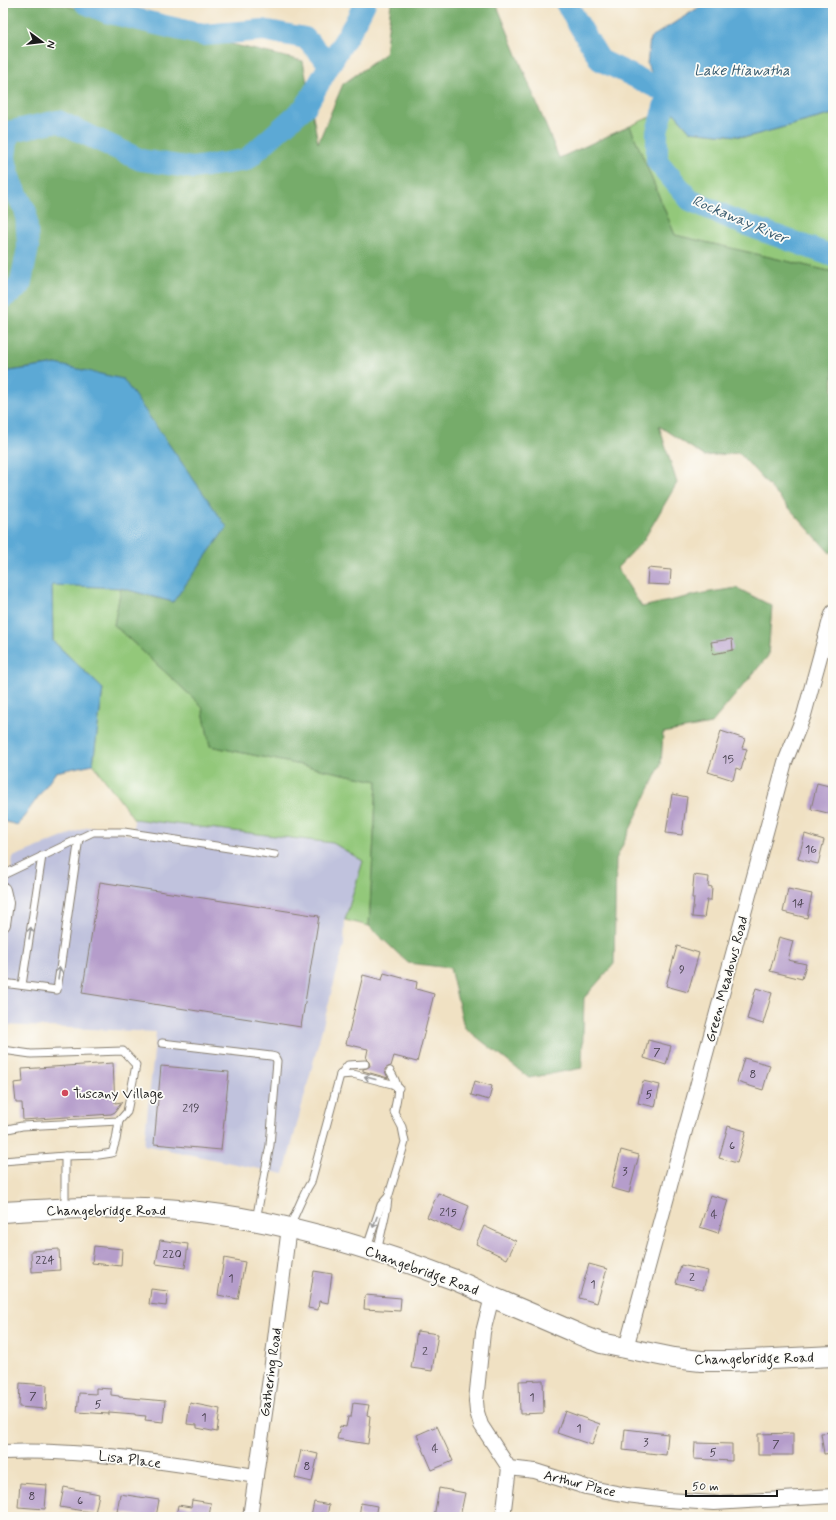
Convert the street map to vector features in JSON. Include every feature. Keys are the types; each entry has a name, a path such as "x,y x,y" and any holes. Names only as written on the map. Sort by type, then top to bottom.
{"main road":[{"name":"Changebridge Road","path":"3,1212 65,1208 149,1208 191,1211 256,1220 288,1227 372,1250 456,1281 583,1336 626,1348 674,1358 700,1361 833,1356"}],"street":[{"name":"Green Meadows Road","path":"626,1348 785,762 804,715 833,612"},
{"path":"3,890 6,903 3,924"},
{"name":"Gathering Road","path":"250,1517 272,1371 288,1227"},
{"path":"492,1297 483,1332 476,1401 477,1412 481,1425 509,1468 503,1517"},
{"name":"Lisa Place","path":"3,1452 40,1451 82,1453 208,1468 256,1476"},
{"name":"Arthur Place","path":"509,1468 535,1471 600,1489 668,1500 714,1503 833,1496"}],"lane":[{"path":"3,875 93,832 124,832 275,855"},
{"path":"3,983 57,990 79,838"},
{"path":"22,986 42,856"},
{"path":"162,1043 275,1057 277,1061 270,1145 256,1220"},
{"path":"3,1050 31,1054 123,1051 136,1065 127,1112 120,1121 112,1153 3,1161"},
{"path":"288,1227 299,1208 303,1195 311,1182 340,1075 348,1066 364,1064"},
{"path":"372,1250 387,1207 388,1198 405,1142 402,1127 394,1112 398,1088 396,1079 390,1071"},
{"path":"340,1075 353,1074 392,1084 398,1088"},
{"path":"3,1130 22,1126 120,1121"},
{"path":"65,1156 65,1208"},
{"path":"372,1250 381,1206 388,1198"}],"shaded area":[{"path":"134,819 333,843 363,861 345,920 344,945 284,1174 144,1145 156,1032 3,1025 3,924 13,857 88,827 133,835"}],"green space":[{"path":"3,3 55,3 303,61 318,143 343,84 385,54 391,3 496,3 559,158 630,126 675,235 833,272 833,551 830,553 739,453 704,456 659,426 677,483 643,541 617,568 642,607 704,593 737,588 772,606 768,656 711,724 663,733 661,764 616,859 614,964 584,998 582,1068 529,1078 464,1027 450,968 408,963 369,926 377,781 210,746 202,706 114,625 121,588 173,602 56,364 3,372"},
{"path":"670,108 690,131 747,137 833,114 833,272 675,235 630,126"},
{"path":"52,584 121,588 114,625 202,706 210,746 377,781 369,926 345,920 363,861 333,843 134,819 93,764 103,689 53,641"}],"water":[{"name":"Lake Hiawatha","path":"706,3 833,3 833,114 747,137 690,131 670,108 647,64 650,38"},
{"path":"56,364 123,379 227,527 173,602 121,588 52,585 53,641 103,689 93,764 56,772 18,825 3,821 3,372"}],"building":[{"path":"648,568 671,570 670,585 647,584"},
{"path":"732,639 733,650 713,654 711,642"},
{"path":"721,731 745,739 742,748 747,749 741,770 736,768 733,780 708,772"},
{"path":"817,783 833,787 832,814 811,809"},
{"path":"672,794 687,797 682,835 666,833"},
{"path":"805,834 824,840 818,864 798,859"},
{"path":"694,875 709,877 708,886 712,887 711,900 707,900 704,918 692,917"},
{"path":"100,882 319,916 301,1027 82,993"},
{"path":"788,889 812,894 807,918 783,912"},
{"path":"779,937 793,941 788,960 806,964 802,979 770,971"},
{"path":"677,946 699,953 688,992 666,986"},
{"path":"384,973 417,982 416,989 434,994 417,1062 394,1056 391,1066 385,1069 388,1078 363,1071 363,1069 370,1066 366,1059 368,1049 346,1044 363,975 382,980"},
{"path":"756,988 772,993 763,1024 747,1019"},
{"path":"648,1040 671,1046 666,1065 644,1058"},
{"path":"744,1058 770,1065 763,1090 737,1082"},
{"name":"Tuscany Village","path":"113,1063 115,1103 122,1102 115,1112 111,1114 23,1120 22,1103 16,1103 14,1083 23,1082 22,1069"},
{"path":"161,1066 229,1072 221,1150 154,1144"},
{"path":"475,1081 492,1086 489,1100 471,1095"},
{"path":"643,1081 660,1085 655,1107 638,1103"},
{"path":"728,1126 746,1131 737,1163 719,1158"},
{"path":"621,1150 639,1155 629,1193 611,1188"},
{"path":"438,1193 469,1206 459,1231 427,1217"},
{"path":"710,1195 728,1200 718,1233 700,1227"},
{"path":"484,1226 516,1241 507,1259 476,1244"},
{"path":"160,1240 188,1244 185,1268 156,1264"},
{"path":"94,1246 122,1249 121,1266 92,1263"},
{"path":"59,1249 60,1270 32,1272 31,1251"},
{"path":"224,1258 245,1262 238,1299 218,1295"},
{"path":"589,1264 607,1269 597,1303 579,1298"},
{"path":"681,1265 708,1271 703,1290 676,1283"},
{"path":"314,1271 332,1274 328,1303 319,1301 318,1310 308,1308"},
{"path":"151,1289 168,1291 166,1306 149,1304"},
{"path":"365,1295 401,1298 400,1311 364,1309"},
{"path":"417,1331 438,1334 432,1371 411,1368"},
{"path":"543,1380 544,1413 520,1414 519,1381"},
{"path":"20,1383 47,1385 46,1409 19,1407"},
{"path":"96,1388 111,1389 111,1395 119,1397 165,1401 163,1422 145,1420 146,1416 135,1414 77,1412 79,1393 96,1394"},
{"path":"190,1403 220,1409 217,1432 197,1428 197,1425 187,1424"},
{"path":"353,1403 369,1405 367,1415 370,1416 368,1444 337,1439 340,1426 346,1427 348,1417 351,1417"},
{"path":"565,1411 600,1424 592,1445 557,1433"},
{"path":"437,1426 453,1461 432,1470 417,1435"},
{"path":"625,1429 668,1434 666,1455 623,1450"},
{"path":"833,1432 833,1453 824,1454 821,1433"},
{"path":"793,1433 793,1455 758,1455 758,1434"},
{"path":"695,1443 732,1444 732,1461 694,1459"},
{"path":"301,1450 318,1454 312,1482 295,1478"},
{"path":"20,1483 47,1485 45,1509 18,1507"},
{"path":"64,1487 99,1494 95,1513 60,1507"},
{"path":"439,1488 465,1493 460,1517 434,1517"},
{"path":"120,1494 159,1500 156,1517 146,1517 117,1512"},
{"path":"192,1500 211,1503 209,1517 176,1517 178,1505 191,1507"},
{"path":"314,1502 329,1505 327,1517 311,1517"},
{"path":"361,1503 377,1506 375,1517 359,1517"}],"waterway":[{"name":"Rockaway River","path":"85,3 106,12 203,35 263,30 305,38 330,64 355,23 365,3"},
{"name":"Rockaway River","path":"566,3 600,60 668,93 657,132 657,161 690,200 741,223 833,256"},
{"path":"3,298 20,286 28,248 26,212 10,180 5,158 8,132 58,121 141,160 193,168 246,160 306,106 330,64"}],"place":[{"name":"Tuscany Village","path":"65,1093"}]}
